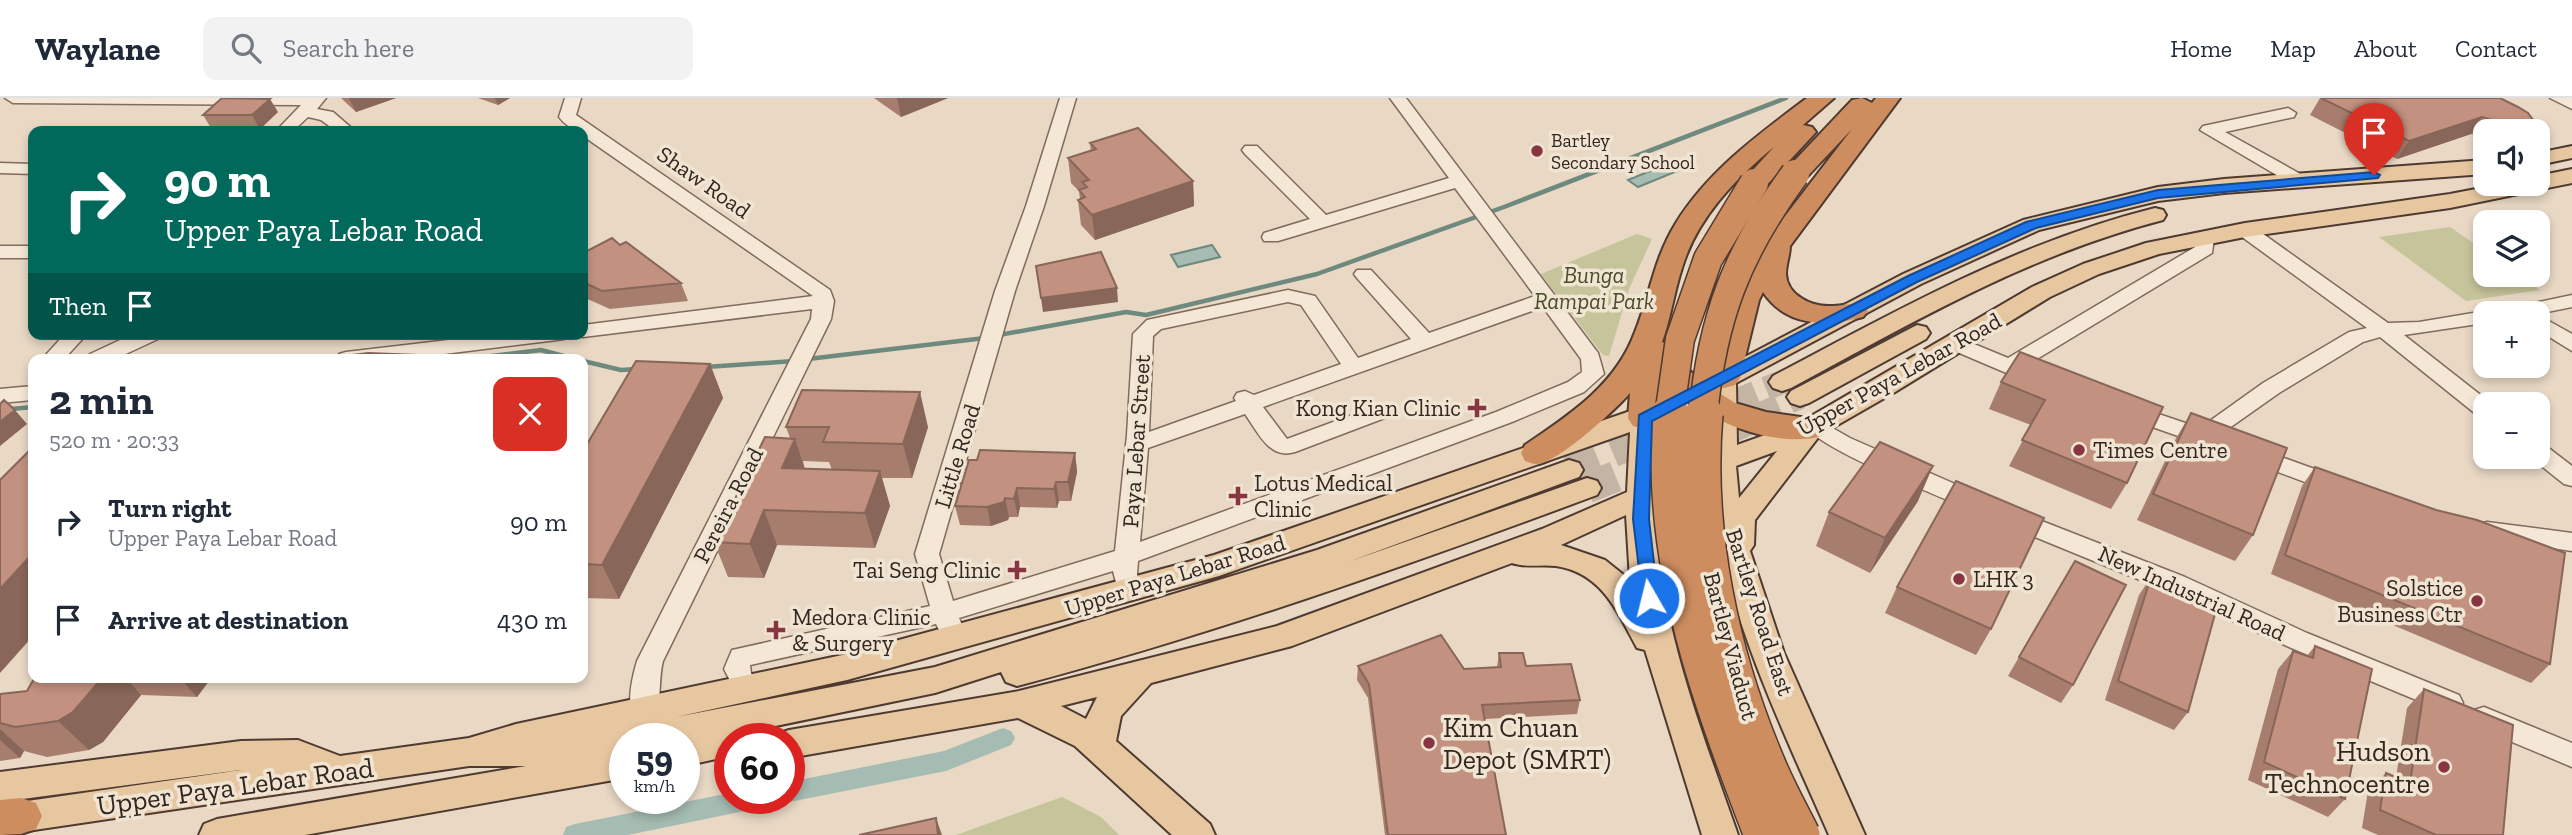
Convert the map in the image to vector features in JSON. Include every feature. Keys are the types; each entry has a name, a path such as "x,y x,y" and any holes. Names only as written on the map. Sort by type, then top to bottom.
{"highway":[{"path":"1537,453 1612,395 1636,368 1651,331 1677,244 1709,194 1755,148 1822,98"},
{"name":"Bartley Viaduct","path":"1763,835 1719,724 1688,617 1670,519 1667,473 1671,383 1691,299 1720,234 1754,183 1837,98"},
{"name":"Bartley Viaduct","path":"1801,835 1762,754 1731,661 1713,590 1700,500 1705,395 1725,305 1741,259 1765,214 1794,174 1867,98"},
{"path":"1736,372 1737,321 1744,300 1777,247 1888,98"},
{"path":"1777,247 1772,277 1784,299 1814,314 1830,316 1853,311"},
{"path":"1659,300 1671,330 1707,337 1737,321"},
{"path":"1651,331 1667,365 1694,394 1723,412 1774,427 1821,422"},
{"path":"1644,418 1651,331"}],"main road":[{"path":"2550,157 2572,152"},
{"name":"Upper Paya Lebar Road","path":"646,723 747,688 847,667 948,626 1129,591 1219,565 1644,418 1972,250 2031,225 2158,194 2298,180 2473,169"},
{"name":"Upper Paya Lebar Road","path":"2473,170 2405,183 2186,208 2120,222 2057,242 2000,268 1791,389 2015,279 2072,254 2133,233 2199,219 2473,187"},
{"name":"Upper Paya Lebar Road","path":"2550,179 2572,175"},
{"name":"Upper Paya Lebar Road","path":"805,741 1019,704 1281,637 1476,566 1642,499 1721,461 1821,422 2041,292 2091,269 2154,248 2245,230 2473,196"},
{"path":"1736,372 1745,409 1750,414 1821,422"},
{"name":"Bartley Road East","path":"1736,372 1723,412 1721,461 1722,483 1737,558 1773,664 1847,835"},
{"path":"1644,418 1642,499 1646,581 1671,685 1720,835"},
{"path":"1737,558 1741,519 1757,494 1821,422"},
{"name":"Upper Paya Lebar Road","path":"665,723 766,715 934,680 1578,479 1478,528 1226,615 1047,666 805,724"},
{"path":"1476,566 1531,554 1554,554 1600,572 1615,582 1634,610 1671,685"},
{"path":"1099,748 1098,732 1109,704 1142,673"},
{"path":"1019,704 1087,736 1198,835"},
{"name":"Upper Paya Lebar Road","path":"469,752 516,738 609,728"},
{"name":"Upper Paya Lebar Road","path":"5,810 469,752 565,751 609,744"},
{"name":"Upper Paya Lebar Road","path":"217,835 609,766"}],"street":[{"path":"13,98 313,103 340,126"},
{"name":"Shaw Road","path":"573,98 567,117 577,126"},
{"name":"Little Road","path":"948,626 927,554 1011,273 1068,98"},
{"path":"1137,444 1247,401 1546,299 1398,98"},
{"path":"2558,98 2572,104"},
{"path":"289,126 313,103"},
{"path":"2288,113 2209,130 2298,180"},
{"name":"Shaw Road","path":"588,135 815,288 823,294 824,302"},
{"path":"1251,150 1323,222"},
{"path":"0,168 28,169"},
{"path":"1271,237 1459,181"},
{"path":"2245,230 2384,330 2473,400"},
{"name":"Upper Paya Lebar Road","path":"2010,366 2205,248 2205,238"},
{"path":"0,252 28,252"},
{"path":"1364,274 1425,342"},
{"name":"Paya Lebar Street","path":"1129,591 1125,573 1137,444 1143,334 1154,324 1288,296 1300,297 1308,300 1353,367"},
{"name":"Upper Paya Lebar Road","path":"948,626 1128,555 1492,421 1576,387 1593,374 1591,358 1546,299"},
{"path":"2550,308 2572,301"},
{"path":"588,330 824,302"},
{"name":"Pereira Road","path":"640,723 650,660 821,319 824,302"},
{"path":"2203,436 2271,388 2356,337 2384,330 2427,327 2473,319"},
{"path":"2550,330 2572,344"},
{"path":"57,354 71,340"},
{"path":"108,354 138,340"},
{"path":"388,354 506,340"},
{"path":"1956,344 2056,386"},
{"path":"1247,401 1276,443 1287,447 1382,411"},
{"path":"2108,403 2353,492"},
{"name":"New Industrial Road","path":"1821,422 1842,443 1938,486 2045,533 2176,584 2298,640 2572,755"},
{"path":"2550,461 2572,478"},
{"path":"2466,528 2572,542"}],"green space":[{"path":"2450,227 2473,243 2473,287 2536,287 2540,290 2466,301 2379,237"},
{"name":"Bunga Rampai Park","path":"1637,234 1652,239 1629,289 1609,356 1603,355 1541,274"},
{"path":"1062,797 1101,817 1119,835 956,835"}],"shaded area":[{"path":"1672,162 1682,169 1638,187 1628,180"},
{"path":"1212,245 1220,257 1178,267 1171,255"}],"building":[{"path":"222,98 270,99 252,115 203,115"},
{"path":"2321,98 2500,98 2528,113 2532,119 2482,117 2409,141"},
{"path":"1138,128 1193,181 1092,215 1078,200 1085,197 1079,190 1087,187 1082,182 1089,180 1068,158 1096,149 1090,143"},
{"path":"612,238 620,245 626,242 681,283 602,291 588,284 588,250"},
{"path":"1101,252 1117,288 1041,298 1036,266"},
{"path":"2020,352 2163,407 2127,483 2022,440 2045,400 2001,382"},
{"path":"636,361 710,364 602,565 588,564 588,443"},
{"path":"802,390 920,392 903,444 823,442 829,427 786,427"},
{"path":"4,400 15,410 0,422 0,404"},
{"path":"2191,413 2287,448 2253,535 2153,494"},
{"path":"765,437 795,439 782,468 880,471 865,513 764,510 750,544 714,542"},
{"path":"1880,442 1933,466 1885,538 1829,512"},
{"path":"980,450 1075,453 1068,482 1056,482 1054,489 1017,488 1014,499 1005,498 1004,502 987,507 955,506 969,460 977,460"},
{"path":"28,452 28,558 0,589 0,480"},
{"path":"2315,467 2436,510 2477,520 2565,553 2550,664 2285,555"},
{"name":"LHK 3","path":"1956,481 2044,518 1991,629 1897,587"},
{"path":"2075,561 2126,585 2073,685 2019,657"},
{"path":"2151,577 2218,603 2188,712 2118,681"},
{"name":"Kim Chuan Depot (SMRT)","path":"1441,635 1464,669 1501,667 1499,653 1523,653 1526,666 1571,664 1580,700 1482,705 1506,835 1388,835 1369,684 1358,666"},
{"path":"2315,646 2372,669 2345,799 2264,762 2293,651 2313,658"},
{"path":"32,683 98,683 73,712 58,721 15,727 0,723 0,694 27,691"},
{"name":"Hudson Technocentre","path":"2424,689 2513,725 2503,835 2436,835 2380,810 2386,773 2410,783"},
{"path":"936,818 938,835 859,835"}],"waterway":[{"path":"999,335 1126,312 1146,315 1317,274 1504,207 1786,98"},
{"path":"808,359 985,338"},
{"path":"508,354 541,350 556,354"},
{"path":"706,367 794,361"},
{"path":"588,362 621,370 637,369"},
{"path":"0,410 28,407"},
{"path":"805,789 946,761 1003,738"},
{"path":"575,835 714,807"}],"tunnel":[{"path":"1701,415 1782,382"},
{"path":"1757,416 1800,397"},
{"path":"1732,427 1761,414"},
{"path":"1569,470 1663,431"},
{"path":"1587,488 1663,457"}],"place":[{"name":"Bartley Secondary School","path":"1537,151"},
{"name":"Kong Kian Clinic","path":"1477,408"},
{"name":"Times Centre","path":"2079,450"},
{"name":"Lotus Medical Clinic","path":"1238,496"},
{"name":"Tai Seng Clinic","path":"1017,570"},
{"name":"LHK 3","path":"1959,579"},
{"name":"Solstice Business Ctr","path":"2477,601"},
{"name":"Medora Clinic & Surgery","path":"776,630"},
{"name":"Kim Chuan Depot (SMRT)","path":"1429,743"},
{"name":"Hudson Technocentre","path":"2444,767"}],"route":[{"path":"1649,598 1641,519 1644,418 1912,279 2031,225 2158,194 2224,186 2374,175"}]}
